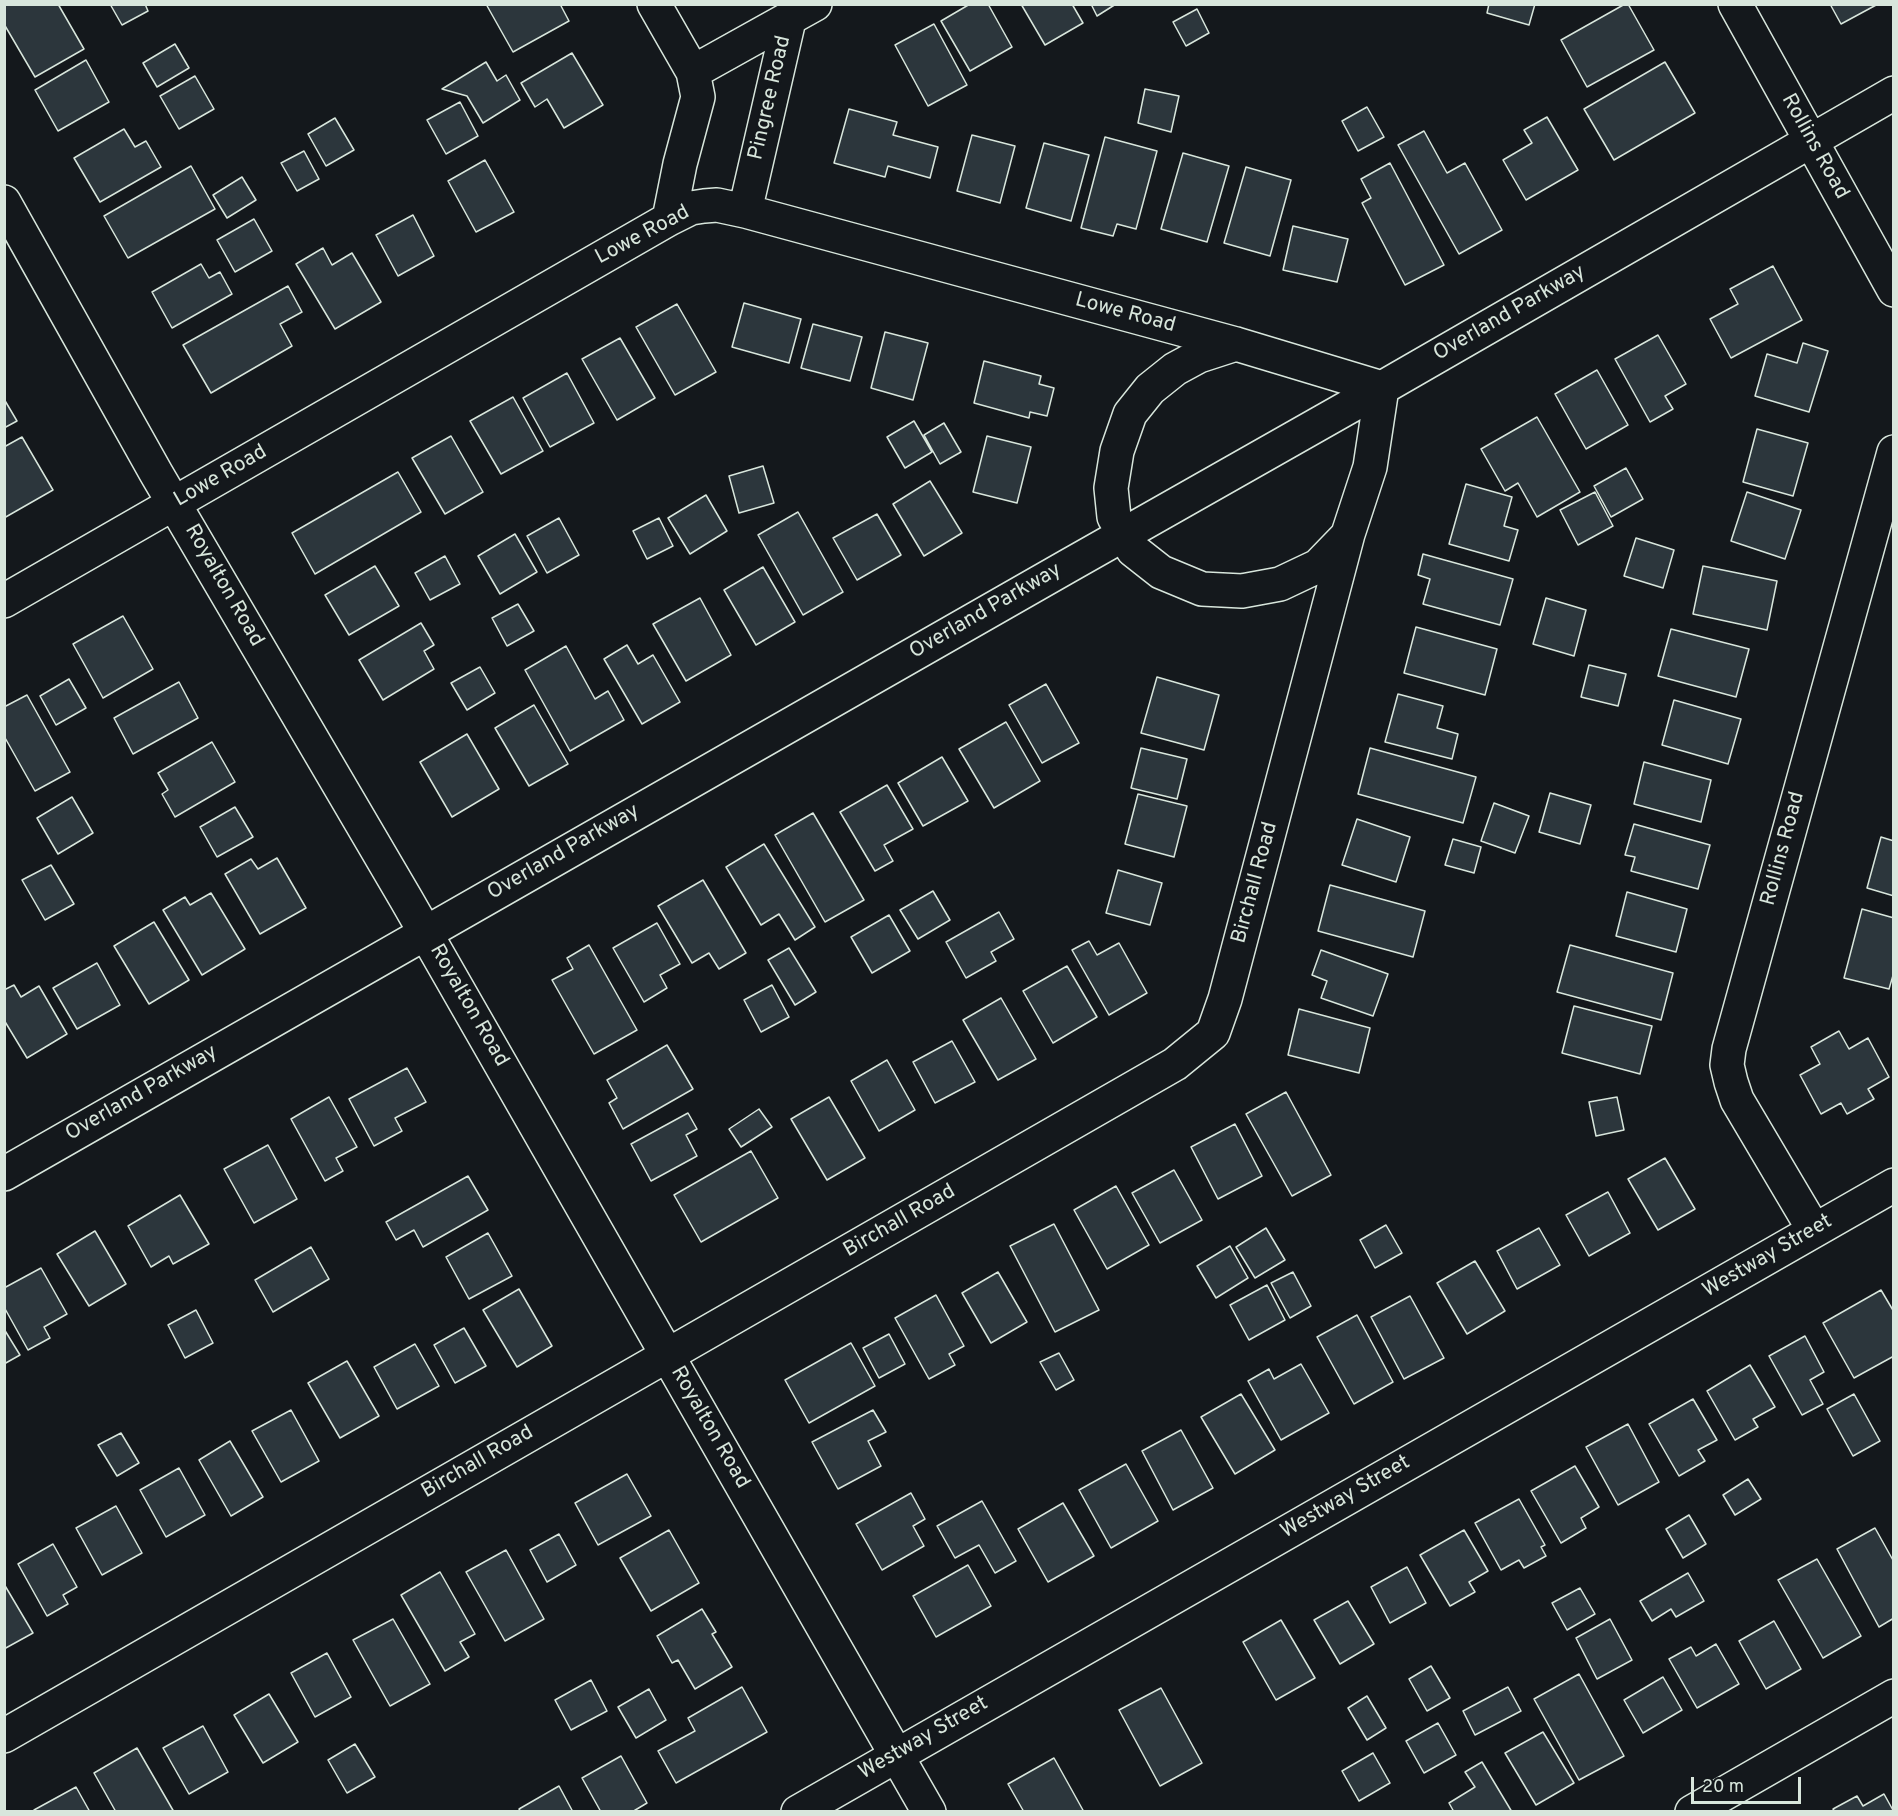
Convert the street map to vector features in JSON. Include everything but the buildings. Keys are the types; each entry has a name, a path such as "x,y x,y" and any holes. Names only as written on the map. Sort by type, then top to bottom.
{"street":[{"path":"654,4 693,72 698,97 680,164 669,219"},
{"name":"Rollins Road","path":"1735,4 1893,290"},
{"name":"Pingree Road","path":"693,72 802,12"},
{"name":"Pingree Road","path":"745,211 802,12"},
{"name":"Overland Parkway","path":"4,1174 1382,388 1893,93"},
{"name":"Royalton Road","path":"4,202 174,504 426,932 928,1812"},
{"name":"Lowe Road","path":"4,601 691,208 717,205 745,211 1236,344 1382,388"},
{"path":"1236,344 1199,356 1175,369 1150,389 1130,414 1117,451 1111,488 1114,517 1133,550 1161,572 1202,589 1242,591 1280,584 1318,566 1348,534"},
{"name":"Birchall Road","path":"4,1736 1175,1064 1213,1033 1225,999 1348,534 1370,467 1382,388"},
{"name":"Rollins Road","path":"1814,1230 1737,1100 1727,1065 1729,1049 1893,452"},
{"name":"Westway Street","path":"798,1812 1893,1185"},
{"path":"1692,1812 1893,1696"}]}
